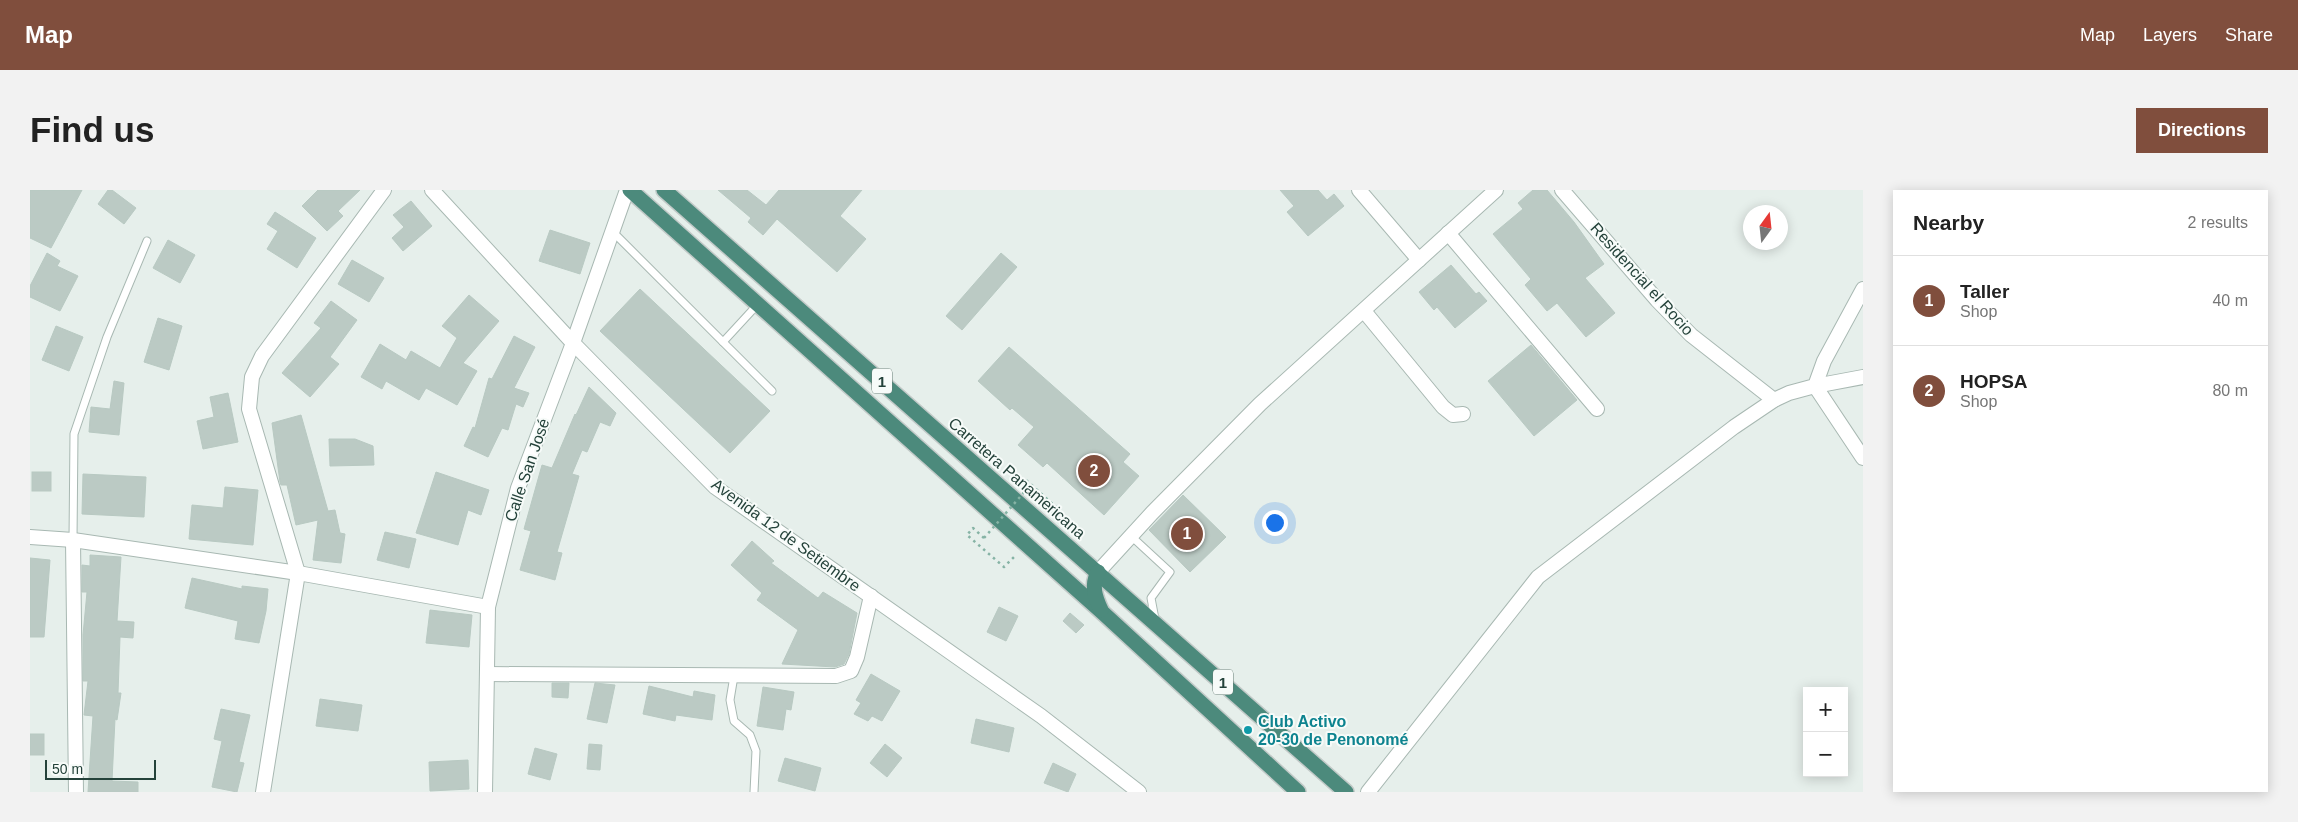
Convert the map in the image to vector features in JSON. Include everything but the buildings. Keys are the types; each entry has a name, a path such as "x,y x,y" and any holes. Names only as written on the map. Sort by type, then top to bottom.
{"highway":[{"name":"1","path":"628,190 1102,612 1298,792"},
{"path":"641,190 649,208"},
{"name":"Carretera Panamericana","path":"664,190 1346,792"},
{"path":"1098,572 1094,579 1093,588 1102,612"},
{"path":"1321,770 1359,792"}],"street":[{"path":"263,792 298,572 250,410 252,377 262,356 384,190"},
{"name":"Avenida 12 de Setiembre","path":"432,190 573,343 715,486 1041,716 1139,792"},
{"name":"Calle San José","path":"485,792 488,607 518,488 628,190"},
{"path":"1359,190 1419,260"},
{"path":"1098,572 1260,404 1496,190"},
{"name":"Residencial el Rocio","path":"1562,190 1657,300 1684,328 1774,400"},
{"path":"1448,233 1597,409"},
{"path":"1815,386 1824,361 1863,289"},
{"path":"1364,311 1443,407 1453,414 1463,414"},
{"path":"1368,792 1538,576 1734,427 1774,400 1789,393 1815,386 1863,377"},
{"path":"1815,386 1863,458"},
{"path":"30,537 73,540 298,572 488,607"},
{"path":"73,540 76,792"},
{"path":"487,674 836,676 851,671 857,657 871,596"}],"lane":[{"path":"613,232 772,390"},
{"path":"73,540 74,434 107,337 147,242"},
{"path":"723,342 758,304"},
{"path":"1131,536 1170,572 1151,598 1155,622"},
{"path":"734,676 730,700 734,721 750,735 756,751 754,792"}],"path":[{"path":"1004,567 967,535 973,528 984,538 1027,489 1022,484 1026,480 1056,507"}],"place":[{"name":"HOPSA","path":"1094,471"},
{"name":"Taller","path":"1187,534"},
{"name":"Club Activo 20-30 de Penonomé","path":"1248,730"}]}
